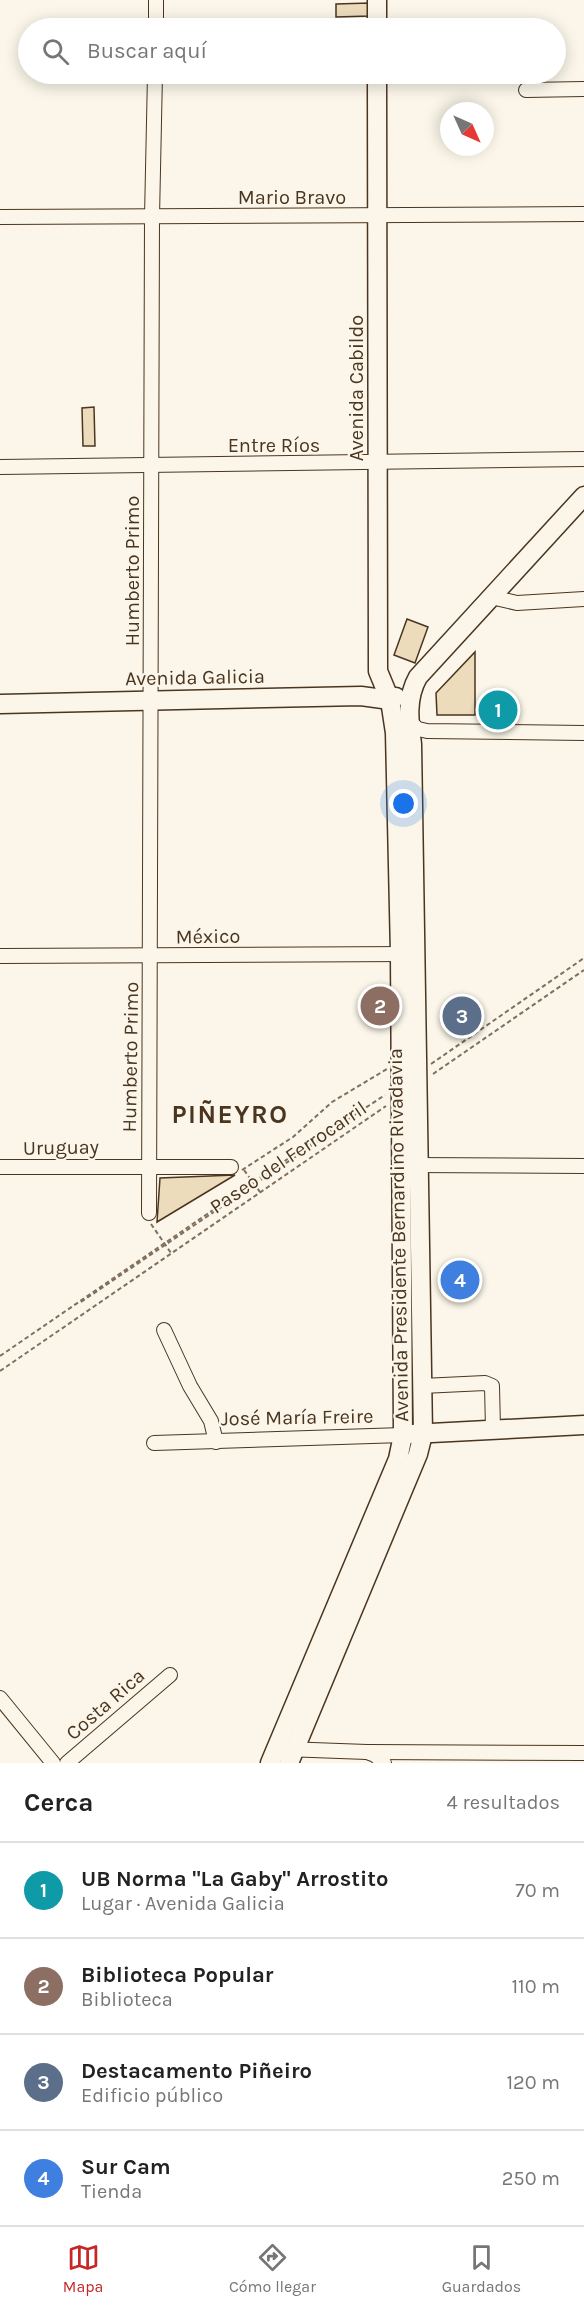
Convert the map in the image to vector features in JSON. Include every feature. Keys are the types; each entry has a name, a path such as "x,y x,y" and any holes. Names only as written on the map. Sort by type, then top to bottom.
{"main road":[{"path":"377,0 377,18"},
{"name":"Avenida Cabildo","path":"377,84 378,671 390,700"},
{"path":"390,700 411,689 418,677 584,496"},
{"name":"Avenida Presidente Bernardino Rivadavia","path":"283,1756 418,1454 423,1434 405,1083 412,744 409,722 411,689"},
{"name":"Avenida Galicia","path":"0,704 361,696 390,700"},
{"name":"Avenida Presidente Bernardino Rivadavia","path":"390,700 395,733 408,954"},
{"name":"Avenida Presidente Bernardino Rivadavia","path":"283,1756 398,1459 403,1435 410,1165"},
{"name":"José María Freire","path":"403,1435 584,1425"}],"street":[{"path":"156,0 156,18"},
{"name":"Humberto Primo","path":"149,1213 152,217 155,84"},
{"path":"526,90 584,90"},
{"name":"Mario Bravo","path":"0,217 584,214"},
{"name":"Entre Ríos","path":"0,467 379,464 584,459"},
{"path":"491,597 517,603 584,599"},
{"path":"390,700 409,722 418,729 428,731 584,733"},
{"name":"México","path":"0,956 408,954"},
{"path":"410,1165 584,1166"},
{"name":"Uruguay","path":"0,1167 148,1166 238,1169"},
{"path":"164,1330 190,1386 211,1421 216,1442"},
{"path":"422,1386 485,1383 492,1386 493,1430"},
{"name":"José María Freire","path":"154,1443 403,1435"},
{"name":"Costa Rica","path":"67,1763 170,1675"},
{"path":"0,1698 53,1763"},
{"path":"283,1756 367,1752 584,1753"},
{"path":"367,1752 382,1761"}],"path":[{"name":"Paseo del Ferrocarril","path":"0,1371 260,1193 405,1083 584,958"},
{"path":"0,1356 253,1182 584,970"},
{"path":"260,1193 253,1182 238,1169 293,1137 332,1102 385,1069 405,1083"},
{"path":"0,1356 405,1083"},
{"path":"149,1213 152,1228 171,1253"}],"building":[{"path":"370,3 370,16 336,17 336,4"},
{"path":"94,407 95,446 83,446 82,408"},
{"path":"407,619 428,627 415,663 394,655"},
{"path":"475,652 475,715 437,715 436,693"},
{"path":"490,701 505,702 507,719 488,719"},
{"path":"235,1175 157,1222 160,1178"}],"place":[{"name":"UB Norma \"La Gaby\" Arrostito","path":"498,710"},
{"name":"Biblioteca Popular","path":"380,1006"},
{"name":"Destacamento Piñeiro","path":"462,1016"},
{"name":"Sur Cam","path":"460,1280"}],"district":[{"name":"PIÑEYRO","path":"230,1114"}]}
